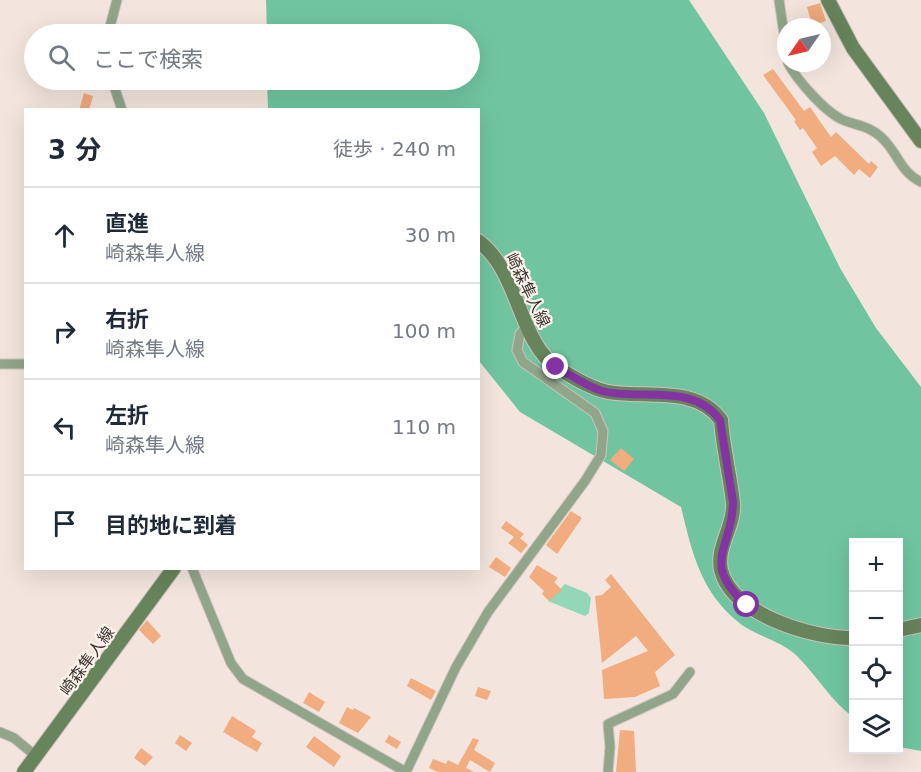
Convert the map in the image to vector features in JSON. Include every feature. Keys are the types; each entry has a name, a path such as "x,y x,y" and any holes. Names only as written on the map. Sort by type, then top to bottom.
{"main road":[{"path":"828,0 853,48 921,141"},
{"name":"崎森隼人線","path":"480,242 490,250 500,265 546,358 556,367 592,387 615,393 670,394 715,412 720,420 733,502 733,513 720,554 721,571 726,582 736,596 759,614 819,635 849,638"},
{"name":"崎森隼人線","path":"24,772 173,570"},
{"path":"903,629 921,625"}],"street":[{"path":"111,24 117,0"},
{"path":"778,0 781,18"},
{"path":"794,72 800,81 833,113 884,139 908,176 921,183"},
{"path":"115,90 121,108"},
{"path":"193,570 231,663 243,679 406,772 456,667 488,612 585,481 601,455 603,431 595,413 524,362 517,350 520,334 528,324"},
{"path":"0,364 24,364"},
{"path":"608,772 610,747 608,724 673,694 690,672"},
{"path":"0,732 14,738 37,757"}],"green space":[{"path":"266,0 689,0 764,113 840,268 876,328 921,387 921,751 903,748 903,538 849,538 849,714 797,656 783,646 751,631 724,609 699,569 681,507 520,412 480,362 480,108 268,108 267,90 480,90 480,24 267,24"},
{"path":"565,584 587,593 591,598 589,613 585,616 548,601"}],"building":[{"path":"820,3 825,18 810,18 807,7"},
{"path":"773,69 804,111 810,107 831,137 836,132 869,164 871,161 878,167 870,178 859,169 854,175 835,156 821,166 812,152 817,148 803,128 800,130 794,121 796,120 763,75"},
{"path":"84,93 93,96 90,108 80,108"},
{"path":"621,448 634,459 624,471 610,460"},
{"path":"571,511 582,518 557,554 546,545"},
{"path":"506,521 524,534 520,538 528,545 521,553 508,543 514,537 501,528"},
{"path":"496,557 511,568 505,577 489,567"},
{"path":"537,565 558,578 554,582 562,590 549,601 542,594 544,591 529,577"},
{"path":"611,574 675,655 655,672 660,686 635,697 604,699 602,670 648,651 636,636 602,663 595,596 602,595 611,587 605,580"},
{"path":"147,620 161,636 153,644 139,630"},
{"path":"411,678 436,691 431,700 407,686"},
{"path":"478,687 491,691 487,700 475,696"},
{"path":"309,692 325,702 319,712 303,703"},
{"path":"347,707 371,717 358,733 339,723"},
{"path":"232,716 256,731 252,737 262,743 257,752 223,732"},
{"path":"620,730 634,731 636,772 616,772"},
{"path":"180,735 192,743 186,751 175,743"},
{"path":"389,735 401,742 397,749 385,742"},
{"path":"314,736 341,756 334,767 306,747"},
{"path":"473,738 479,740 474,750 495,763 490,772 470,760 466,768 474,772 438,772 429,768 433,759 446,764 448,760 458,765"},
{"path":"141,748 153,757 145,766 134,758"}],"route":[{"path":"556,367 603,391 670,394 715,412 720,420 727,476 733,502 733,513 720,554 721,571 736,596 747,605"}]}
